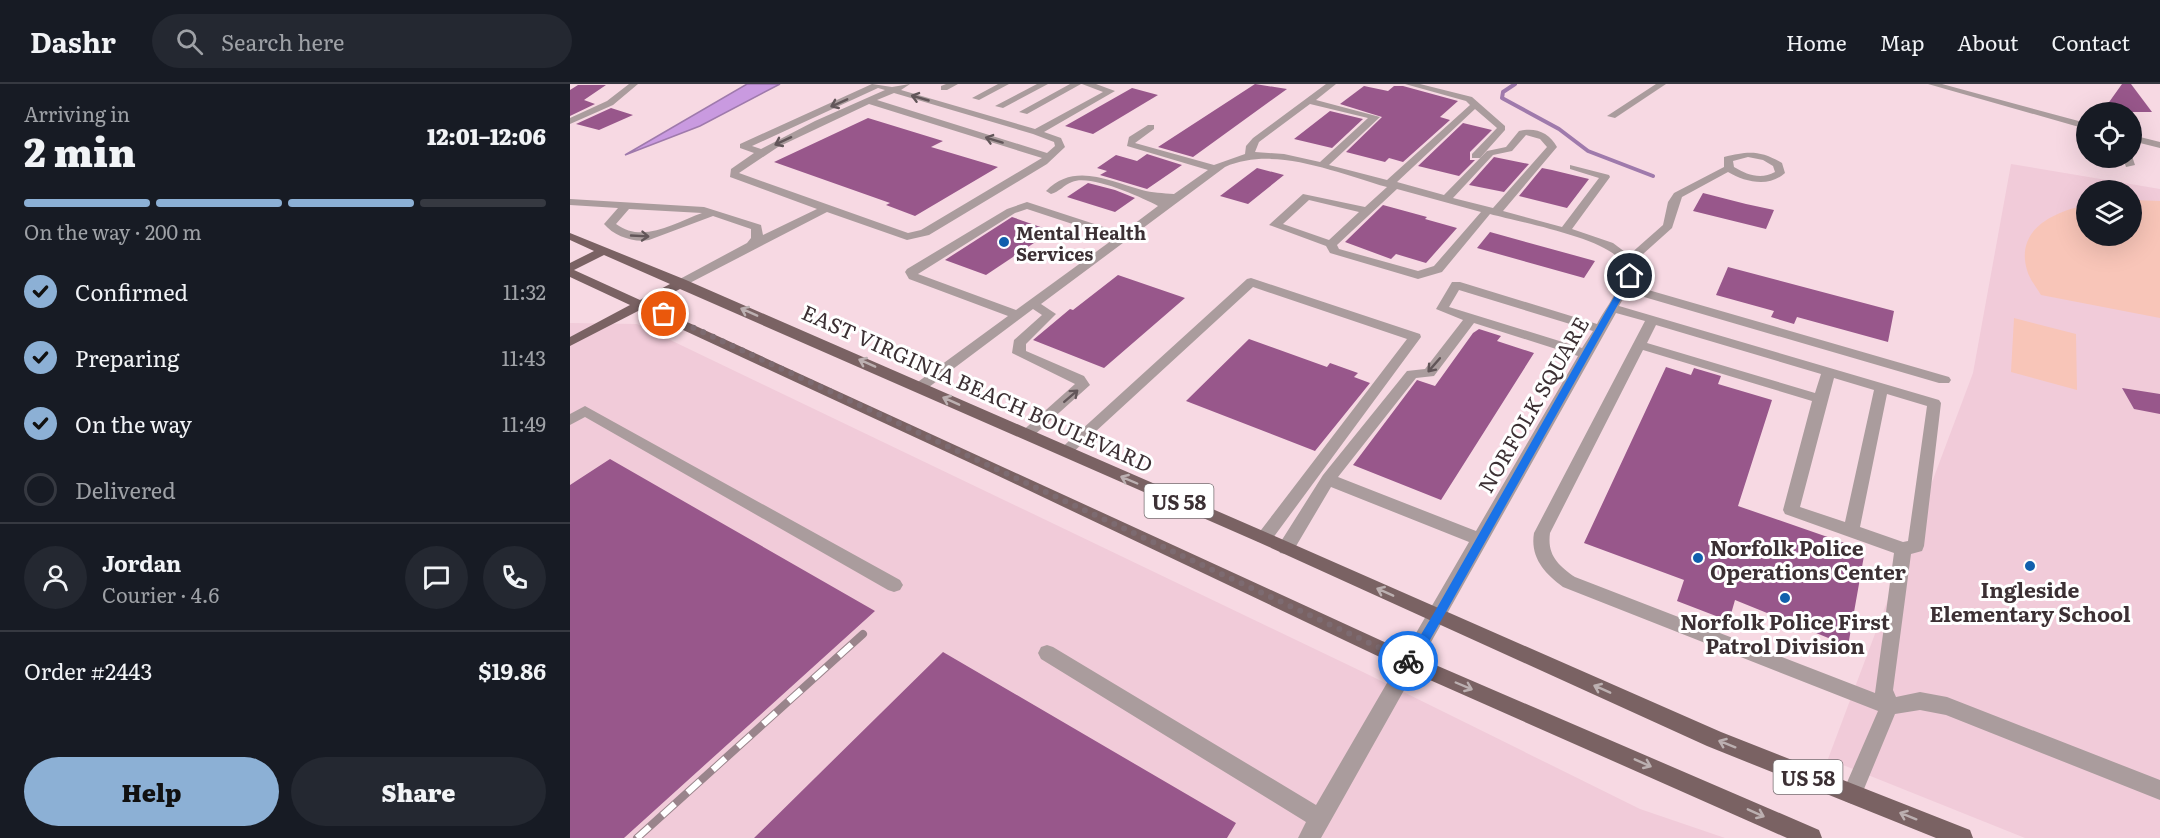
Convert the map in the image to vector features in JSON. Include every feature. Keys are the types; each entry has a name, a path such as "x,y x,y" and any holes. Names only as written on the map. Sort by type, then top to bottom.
{"main road":[{"name":"EAST VIRGINIA BEACH BOULEVARD","path":"570,236 1264,538 1714,739 1962,838"},
{"path":"570,268 605,250"},
{"name":"US 58","path":"570,273 642,304 1411,663 1811,838"},
{"path":"570,342 682,283"}],"street":[{"path":"570,121 610,103 634,84"},
{"path":"761,152 743,146 877,85 893,90 1036,132 1058,140 1060,144 1050,157 925,233 916,236 899,236 734,175 735,171 761,152 869,101 893,90 906,84"},
{"path":"945,88 954,84"},
{"path":"976,98 1005,84"},
{"path":"1000,106 1044,84"},
{"path":"1024,112 1077,84"},
{"path":"1036,132 1111,91 1086,84"},
{"path":"1250,156 1251,146 1256,140 1332,84"},
{"path":"1409,84 1468,99 1502,128 1442,198"},
{"path":"1612,116 1662,84"},
{"path":"1932,84 2076,123"},
{"path":"869,101 1050,157"},
{"path":"1307,101 1375,117 1322,166"},
{"path":"1331,244 1475,105"},
{"path":"1150,127 1132,139 1130,144 1216,169"},
{"path":"1367,211 1307,196 1275,225 1331,244 1334,250 1418,275 1429,273 1438,268 1552,147 1550,141 1533,132 1522,133 1509,149 1490,153 1442,198"},
{"path":"2142,140 2160,145"},
{"path":"920,387 1227,162 1250,156 1280,155 1604,242 1621,253 1628,262 1668,226 1673,202 1678,195 1706,178 1729,168"},
{"path":"1565,231 1605,177 1574,166"},
{"path":"1051,191 1071,178 1090,178 1144,194 1177,198"},
{"path":"1144,194 1166,206"},
{"path":"570,202 678,207 715,212 757,227 757,238 751,245"},
{"path":"1018,315 913,276 911,272 1011,211 1027,205 1124,237"},
{"path":"626,206 610,224 613,228 645,238 715,212"},
{"path":"682,283 751,245 825,209"},
{"name":"NORFOLK SQUARE","path":"1309,838 1613,308 1630,276 1628,262"},
{"path":"1065,452 1251,282 1415,337 1264,538"},
{"path":"1587,354 1442,309 1456,285 1601,329"},
{"path":"1624,287 1944,380"},
{"path":"1026,434 1083,385 1079,379 1019,353 1019,344 1050,314 1033,304"},
{"path":"1613,308 1934,403 1918,543 1903,549 1791,510 1829,372"},
{"path":"1286,548 1328,479 1412,374 1429,373 1470,319"},
{"path":"1652,320 1542,533 1539,545 1542,557 1551,568 1569,582 1889,707 1920,701 1947,706 2160,790"},
{"path":"1639,345 1820,399"},
{"path":"1851,530 1881,388"},
{"path":"570,420 585,411 894,585"},
{"path":"1328,479 1480,540"},
{"path":"1852,794 1889,707 1884,690 1903,549"},
{"path":"1047,653 1320,819"}],"shaded area":[{"path":"747,84 780,84 700,126 625,155"},
{"name":"Ingleside Elementary School","path":"2011,164 2106,180 2076,180 2076,246 2142,246 2142,186 2160,189 2160,838 2025,838 1828,759 1973,373"},
{"path":"2142,200 2160,201 2160,318 2041,295 2028,273 2025,256 2027,244 2032,233 2040,225 2076,208 2076,246 2142,246"},
{"path":"2014,318 2076,334 2077,390 2011,372"},
{"path":"570,323 637,324 1365,673 1640,809 1725,838 570,838"}],"building":[{"path":"1255,84 1287,89 1193,157 1158,147"},
{"path":"2122,84 2131,84 2152,112 2142,112 2142,102 2109,102"},
{"path":"578,85 606,85 584,100 595,104 570,116 570,90"},
{"path":"1364,86 1388,91 1394,86 1403,86 1458,101 1440,117 1450,120 1403,162 1389,158 1385,162 1346,152 1382,117 1340,104"},
{"path":"1132,88 1158,95 1093,134 1065,126"},
{"path":"611,108 633,115 599,130 576,124"},
{"path":"1330,111 1363,119 1332,148 1294,139"},
{"path":"868,118 943,141 931,147 998,167 915,216 886,205 890,203 774,162"},
{"path":"1463,123 1492,130 1470,152 1470,160 1475,160 1459,176 1418,166"},
{"path":"1147,154 1182,165 1147,189 1100,175 1107,171 1097,168 1116,155 1137,161"},
{"path":"1494,157 1529,164 1504,192 1469,185"},
{"path":"1257,168 1284,175 1248,204 1220,196"},
{"path":"1542,168 1589,179 1567,208 1519,196"},
{"path":"1088,183 1135,198 1115,212 1067,197"},
{"path":"1703,193 1774,210 1766,229 1693,211"},
{"path":"1383,205 1457,228 1426,263 1396,254 1391,259 1345,242"},
{"name":"Mental Health Services","path":"1012,217 1052,231 986,275 945,260"},
{"path":"1490,232 1595,261 1584,278 1477,248"},
{"path":"1728,267 1894,311 1888,342 1797,317 1794,324 1771,317 1774,311 1716,295"},
{"path":"1118,275 1185,298 1104,368 1033,340 1070,309 1073,310"},
{"path":"1479,329 1501,336 1497,341 1534,353 1441,500 1353,465 1417,380 1435,386 1473,333"},
{"path":"1249,339 1327,367 1330,363 1358,373 1354,377 1370,383 1315,451 1186,401"},
{"path":"1666,367 1691,375 1694,368 1721,376 1718,384 1772,400 1738,506 1865,550 1848,646 1735,600 1729,621 1677,601 1684,580 1584,543"},
{"path":"2122,388 2160,394 2160,414 2134,409"},
{"path":"610,459 875,611 624,838 570,838 570,485"},
{"path":"943,652 1236,823 1227,838 754,838"}],"waterway":[{"path":"1515,84 1503,92 1502,98 1559,129 1588,151 1653,176"}],"railway":[{"path":"637,838 863,634"}],"way so far":[{"path":"664,314 1408,661"}],"place":[{"name":"Mental Health Services","path":"1004,242"},
{"name":"Norfolk Police Operations Center","path":"1698,558"},
{"name":"Ingleside Elementary School","path":"2030,566"},
{"name":"Norfolk Police First Patrol Division","path":"1785,598"}],"route":[{"path":"1408,661 1411,663 1630,276"}]}
